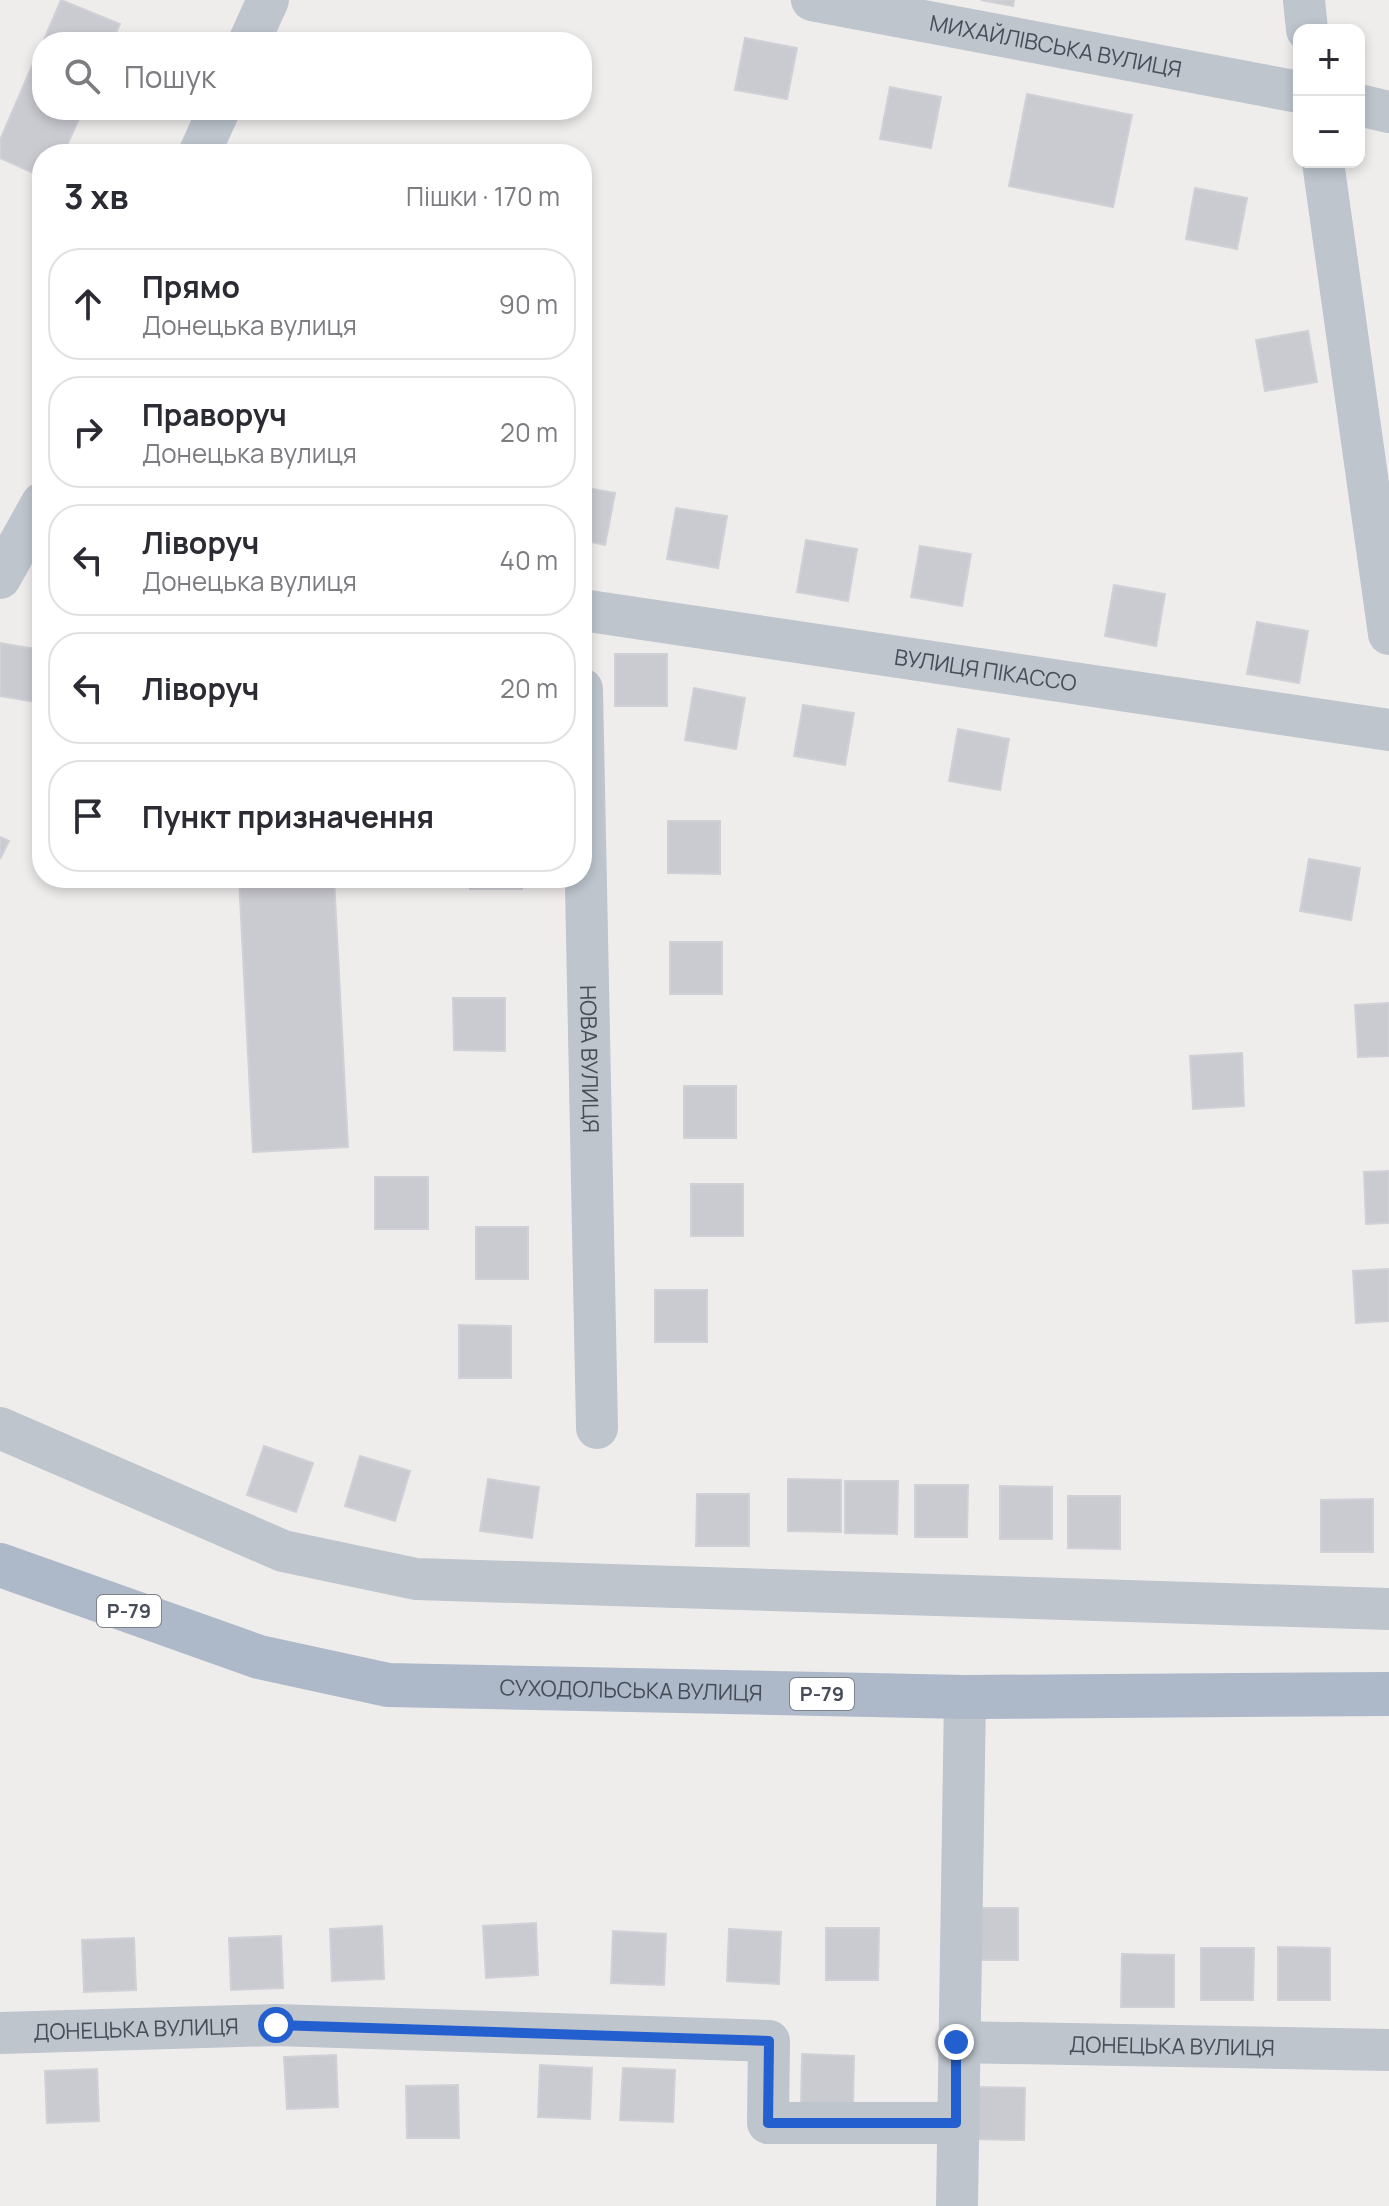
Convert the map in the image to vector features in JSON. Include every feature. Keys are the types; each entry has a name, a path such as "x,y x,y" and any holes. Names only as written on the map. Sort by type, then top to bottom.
{"main road":[{"name":"СУХОДОЛЬСЬКА ВУЛИЦЯ","path":"0,1565 259,1657 388,1685 965,1697 1389,1694"}],"street":[{"path":"254,32 268,0"},
{"name":"МИХАЙЛІВСЬКА ВУЛИЦЯ","path":"812,0 1293,91"},
{"path":"1304,0 1306,24"},
{"path":"1365,106 1389,112"},
{"path":"204,144 214,120"},
{"path":"1324,168 1389,634"},
{"path":"0,578 32,530"},
{"name":"ВУЛИЦЯ ПІКАССО","path":"592,611 1389,730"},
{"name":"НОВА ВУЛИЦЯ","path":"586,888 597,1428"},
{"path":"0,1428 283,1551 416,1579 1389,1609"},
{"path":"957,2206 956,2042 965,1697"},
{"name":"ДОНЕЦЬКА ВУЛИЦЯ","path":"0,2033 276,2025 769,2041 768,2123 956,2123"},
{"name":"ДОНЕЦЬКА ВУЛИЦЯ","path":"956,2042 1389,2050"}],"building":[{"path":"61,0 120,24 116,32 47,32"},
{"path":"981,0 1014,0 1013,6"},
{"path":"745,38 797,48 787,99 735,90"},
{"path":"32,66 32,120 78,120 68,144 32,144 32,172 0,158 0,140"},
{"path":"890,87 941,97 931,148 880,139"},
{"path":"1027,94 1132,115 1113,207 1009,186"},
{"path":"1195,188 1247,198 1237,249 1186,239"},
{"path":"1308,331 1317,382 1265,391 1256,340"},
{"path":"592,489 615,493 605,545 592,542"},
{"path":"676,508 727,516 718,568 667,559"},
{"path":"806,540 857,549 848,601 797,592"},
{"path":"920,546 971,554 962,606 911,597"},
{"path":"1114,585 1165,594 1156,646 1105,636"},
{"path":"1257,622 1308,631 1299,683 1247,674"},
{"path":"0,643 32,648 32,701 0,696"},
{"path":"615,654 667,654 667,706 615,706"},
{"path":"694,688 745,698 736,749 685,740"},
{"path":"803,705 854,713 845,765 794,756"},
{"path":"958,729 1009,739 1000,790 949,781"},
{"path":"668,821 720,821 720,874 668,873"},
{"path":"0,837 9,841 0,859"},
{"path":"1309,859 1360,868 1351,920 1300,911"},
{"path":"240,888 335,888 348,1147 253,1152"},
{"path":"470,888 522,888 522,889"},
{"path":"670,942 722,942 722,994 670,994"},
{"path":"453,998 505,998 505,1051 454,1050"},
{"path":"1389,1003 1389,1056 1358,1057 1355,1005"},
{"path":"1242,1053 1244,1106 1193,1109 1190,1056"},
{"path":"684,1086 736,1086 736,1138 684,1138"},
{"path":"1389,1171 1389,1223 1366,1224 1364,1172"},
{"path":"375,1177 428,1177 428,1229 375,1229"},
{"path":"691,1184 743,1184 743,1236 691,1236"},
{"path":"476,1227 528,1227 528,1279 476,1279"},
{"path":"1389,1269 1389,1321 1356,1323 1353,1271"},
{"path":"655,1290 707,1290 707,1342 655,1342"},
{"path":"459,1325 511,1326 511,1378 459,1378"},
{"path":"264,1446 313,1463 296,1512 247,1495"},
{"path":"360,1456 410,1471 395,1521 345,1506"},
{"path":"488,1479 539,1487 532,1538 480,1531"},
{"path":"788,1479 841,1480 841,1532 788,1531"},
{"path":"845,1481 898,1481 897,1534 845,1533"},
{"path":"915,1485 968,1485 967,1537 915,1537"},
{"path":"1000,1486 1052,1487 1052,1539 1000,1539"},
{"path":"697,1494 749,1494 749,1546 696,1546"},
{"path":"1068,1496 1120,1496 1120,1549 1068,1548"},
{"path":"1373,1499 1373,1552 1321,1552 1321,1500"},
{"path":"966,1908 1018,1908 1018,1960 966,1960"},
{"path":"536,1923 538,1975 486,1978 483,1926"},
{"path":"382,1926 384,1979 332,1981 330,1929"},
{"path":"826,1928 879,1928 878,1980 826,1980"},
{"path":"729,1929 781,1932 779,1984 727,1981"},
{"path":"613,1931 666,1934 664,1985 611,1983"},
{"path":"281,1936 283,1988 231,1990 229,1938"},
{"path":"134,1938 136,1990 84,1992 82,1940"},
{"path":"1278,1947 1330,1948 1330,2000 1278,2000"},
{"path":"1201,1948 1254,1948 1253,2000 1201,2000"},
{"path":"1122,1954 1174,1955 1174,2007 1121,2007"},
{"path":"802,2054 854,2056 853,2108 801,2106"},
{"path":"336,2055 338,2107 287,2109 284,2057"},
{"path":"540,2065 592,2068 590,2119 538,2117"},
{"path":"623,2068 675,2070 673,2122 620,2120"},
{"path":"97,2069 99,2121 47,2123 45,2071"},
{"path":"458,2085 459,2138 407,2138 406,2086"},
{"path":"973,2087 1025,2088 1024,2140 972,2139"}],"route":[{"path":"276,2025 769,2041 768,2123 956,2123 956,2042"}]}
